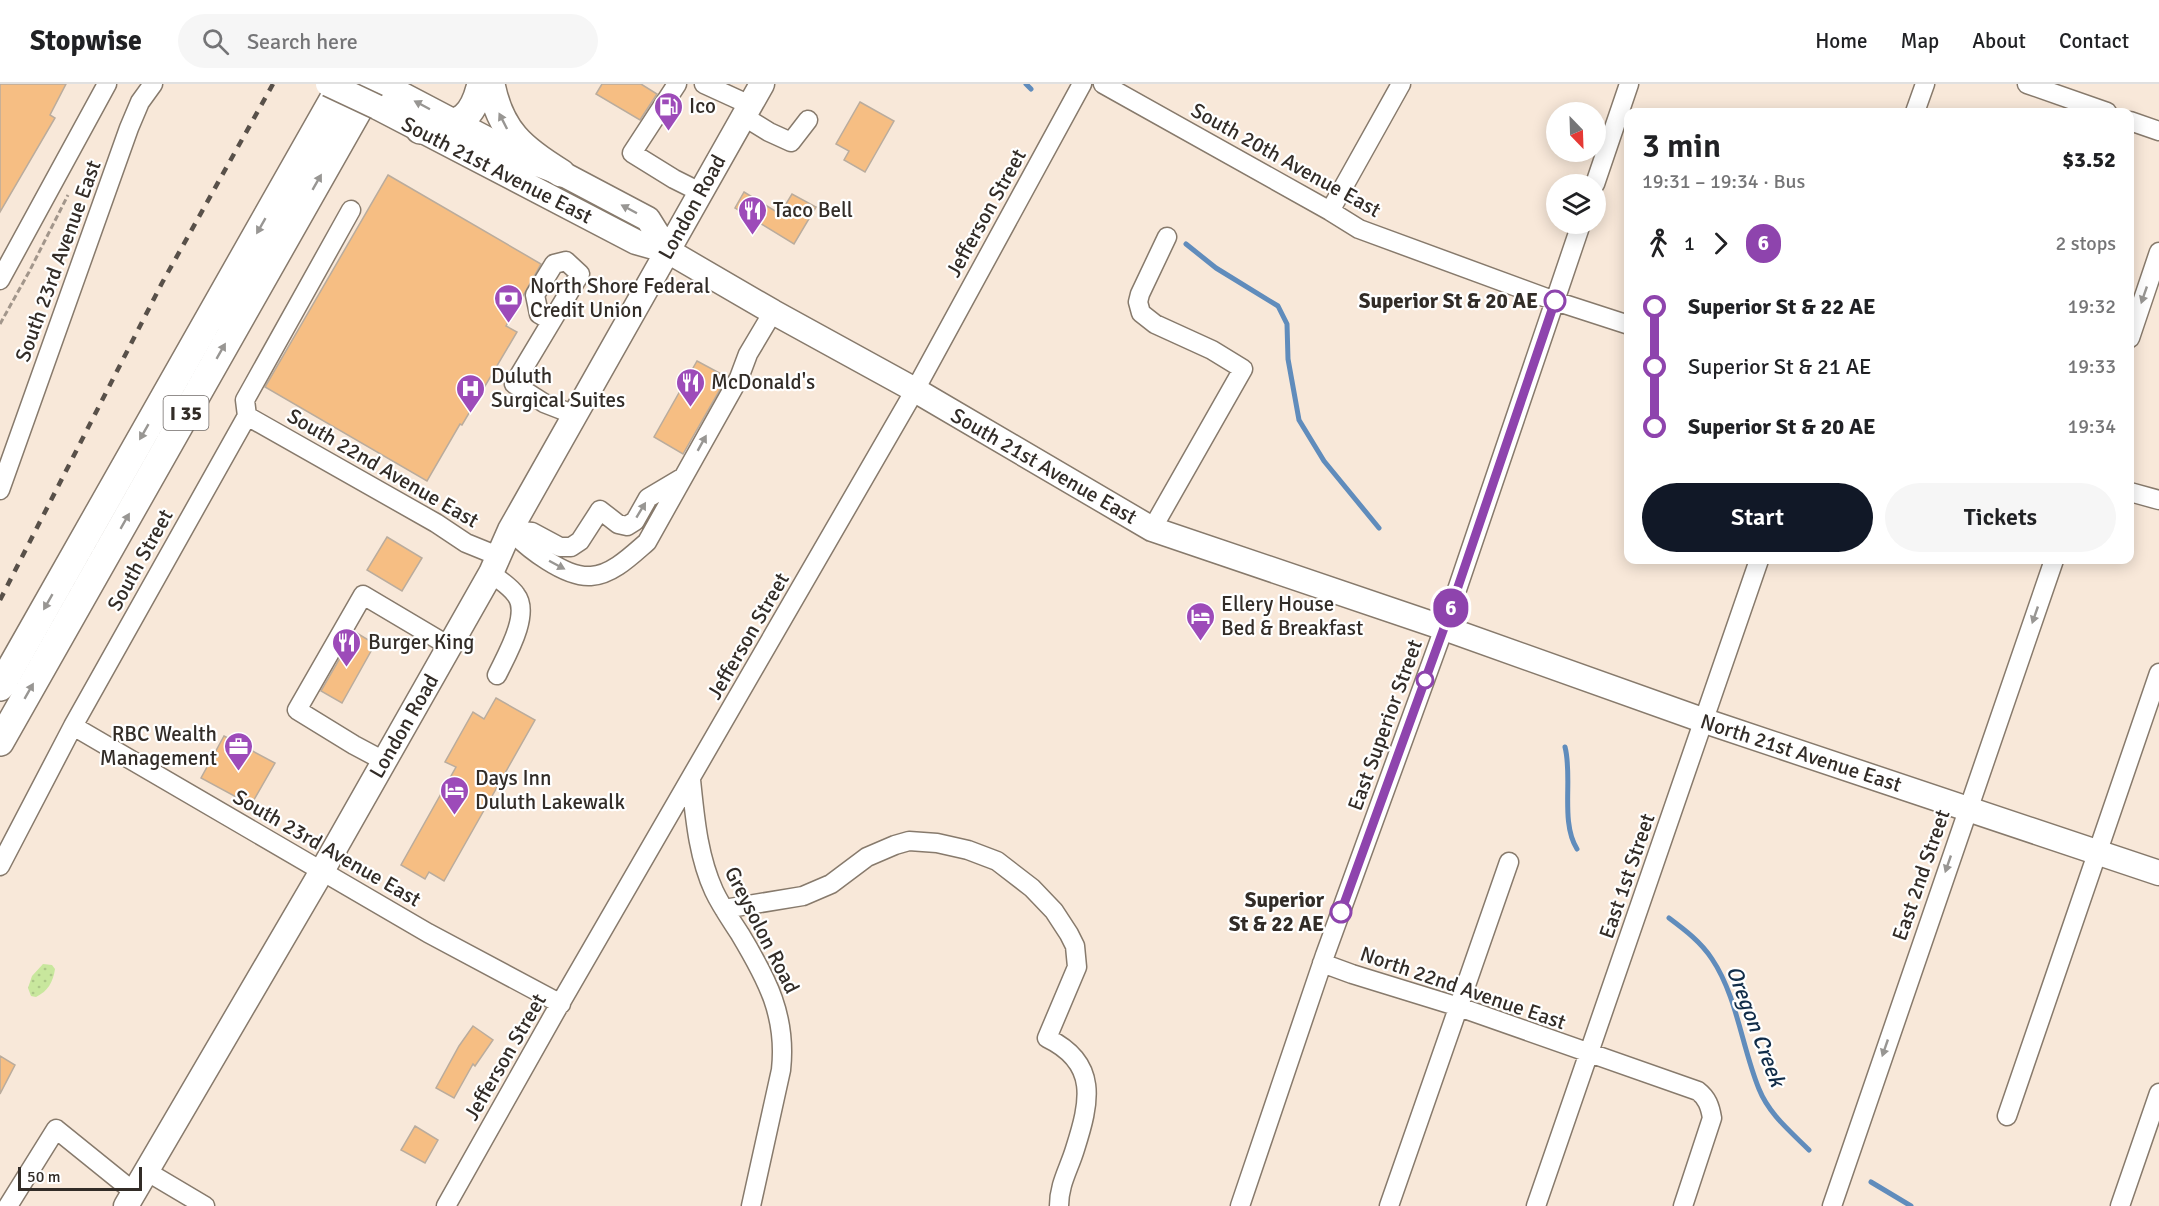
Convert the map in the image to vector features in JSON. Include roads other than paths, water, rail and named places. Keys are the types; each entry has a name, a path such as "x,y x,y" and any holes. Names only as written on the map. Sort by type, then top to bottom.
{"highway":[{"name":"I 35","path":"0,687 342,84"},
{"path":"420,130 455,122 468,115 473,109 481,84"},
{"path":"491,84 499,114 512,136 529,153 561,173"},
{"name":"I 35","path":"0,742 380,91"}],"main road":[{"name":"South 21st Avenue East","path":"328,84 380,91 455,122 525,159 561,173 648,219 668,251"},
{"name":"London Road","path":"135,1190 322,872 449,646 574,415 762,84"},
{"name":"South 21st Avenue East","path":"380,91 420,130 636,242 668,251 915,390 1152,529 1444,628"},
{"name":"North 21st Avenue East","path":"1444,628 1705,721 2159,873"}],"street":[{"path":"0,279 107,84"},
{"name":"South 23rd Avenue East","path":"0,490 129,128 140,102 153,84"},
{"path":"677,84 632,153 700,192"},
{"path":"704,84 747,111 769,132 791,142 808,120"},
{"name":"Jefferson Street","path":"447,1206 915,390 1082,84"},
{"name":"South 20th Avenue East","path":"1103,84 1359,229 1555,301 1624,323"},
{"path":"1330,211 1401,84"},
{"path":"1598,174 1629,84"},
{"path":"1916,108 1925,84"},
{"path":"2027,84 2096,108"},
{"path":"2134,122 2159,131"},
{"path":"247,416 245,399 351,210"},
{"name":"East Superior Street","path":"1240,1206 1322,963 1444,628 1578,234"},
{"path":"1152,529 1243,369 1212,350 1155,324 1141,313 1138,302 1140,294 1167,237"},
{"path":"2134,327 2159,252"},
{"path":"510,530 525,546 574,573 591,576 608,571 625,561 647,542 773,312"},
{"path":"551,321 514,384 544,403 574,415"},
{"name":"South 22nd Avenue East","path":"247,416 436,523 494,564 517,596 521,607 520,621 497,675"},
{"name":"South Street","path":"0,866 73,726 247,416"},
{"path":"510,530 532,532 560,547 571,547 580,541 600,510 618,524 627,526 635,521 648,498 682,478"},
{"path":"2134,493 2159,500"},
{"name":"East 1st Street","path":"1536,1206 1758,564"},
{"name":"East 2nd Street","path":"1832,1206 2053,564"},
{"path":"384,761 297,710 363,595 449,646"},
{"path":"2007,1116 2159,673"},
{"name":"South 23rd Avenue East","path":"73,726 428,933 561,1004"},
{"name":"Greysolon Road","path":"691,780 700,850 706,873 724,909 766,980 779,1015 783,1055 777,1094 751,1206"},
{"path":"724,909 803,896 831,884 867,857 909,841 937,843 968,850 997,861 1032,888 1059,919 1075,946 1077,956 1077,967 1047,1038 1060,1045 1074,1058 1087,1080 1082,1126 1061,1183 1059,1206"},
{"path":"1389,1206 1509,862"},
{"name":"North 22nd Avenue East","path":"1322,963 1352,975 1459,1007 1688,1087 1704,1096 1711,1112 1710,1124 1683,1206"},
{"path":"2120,1206 2159,1093"},
{"path":"8,1206 56,1129 135,1190 205,1206"}],"waterway":[{"name":"Oregon Creek","path":"1026,84 1031,89"},
{"name":"Oregon Creek","path":"1186,244 1216,268 1278,306 1287,324 1288,359 1299,420 1324,461 1379,528"},
{"name":"Oregon Creek","path":"1565,747 1569,826 1577,849"},
{"name":"Oregon Creek","path":"1669,918 1698,942 1712,959 1728,989 1753,1073 1763,1098 1781,1122 1809,1150"},
{"name":"Oregon Creek","path":"1871,1182 1911,1206"}],"railway":[{"path":"0,600 162,283 273,84"}],"place":[{"name":"Ico","path":"668,132"},
{"name":"Taco Bell","path":"752,236"},
{"name":"Superior St & 20 AE","path":"1555,301"},
{"name":"North Shore Federal Credit Union","path":"509,324"},
{"name":"McDonald's","path":"690,408"},
{"name":"Duluth Surgical Suites","path":"470,414"},
{"name":"Ellery House Bed & Breakfast","path":"1200,642"},
{"name":"Burger King","path":"347,668"},
{"name":"RBC Wealth Management","path":"238,772"},
{"name":"Days Inn Duluth Lakewalk","path":"454,816"},
{"name":"Superior St & 22 AE","path":"1341,912"}]}
